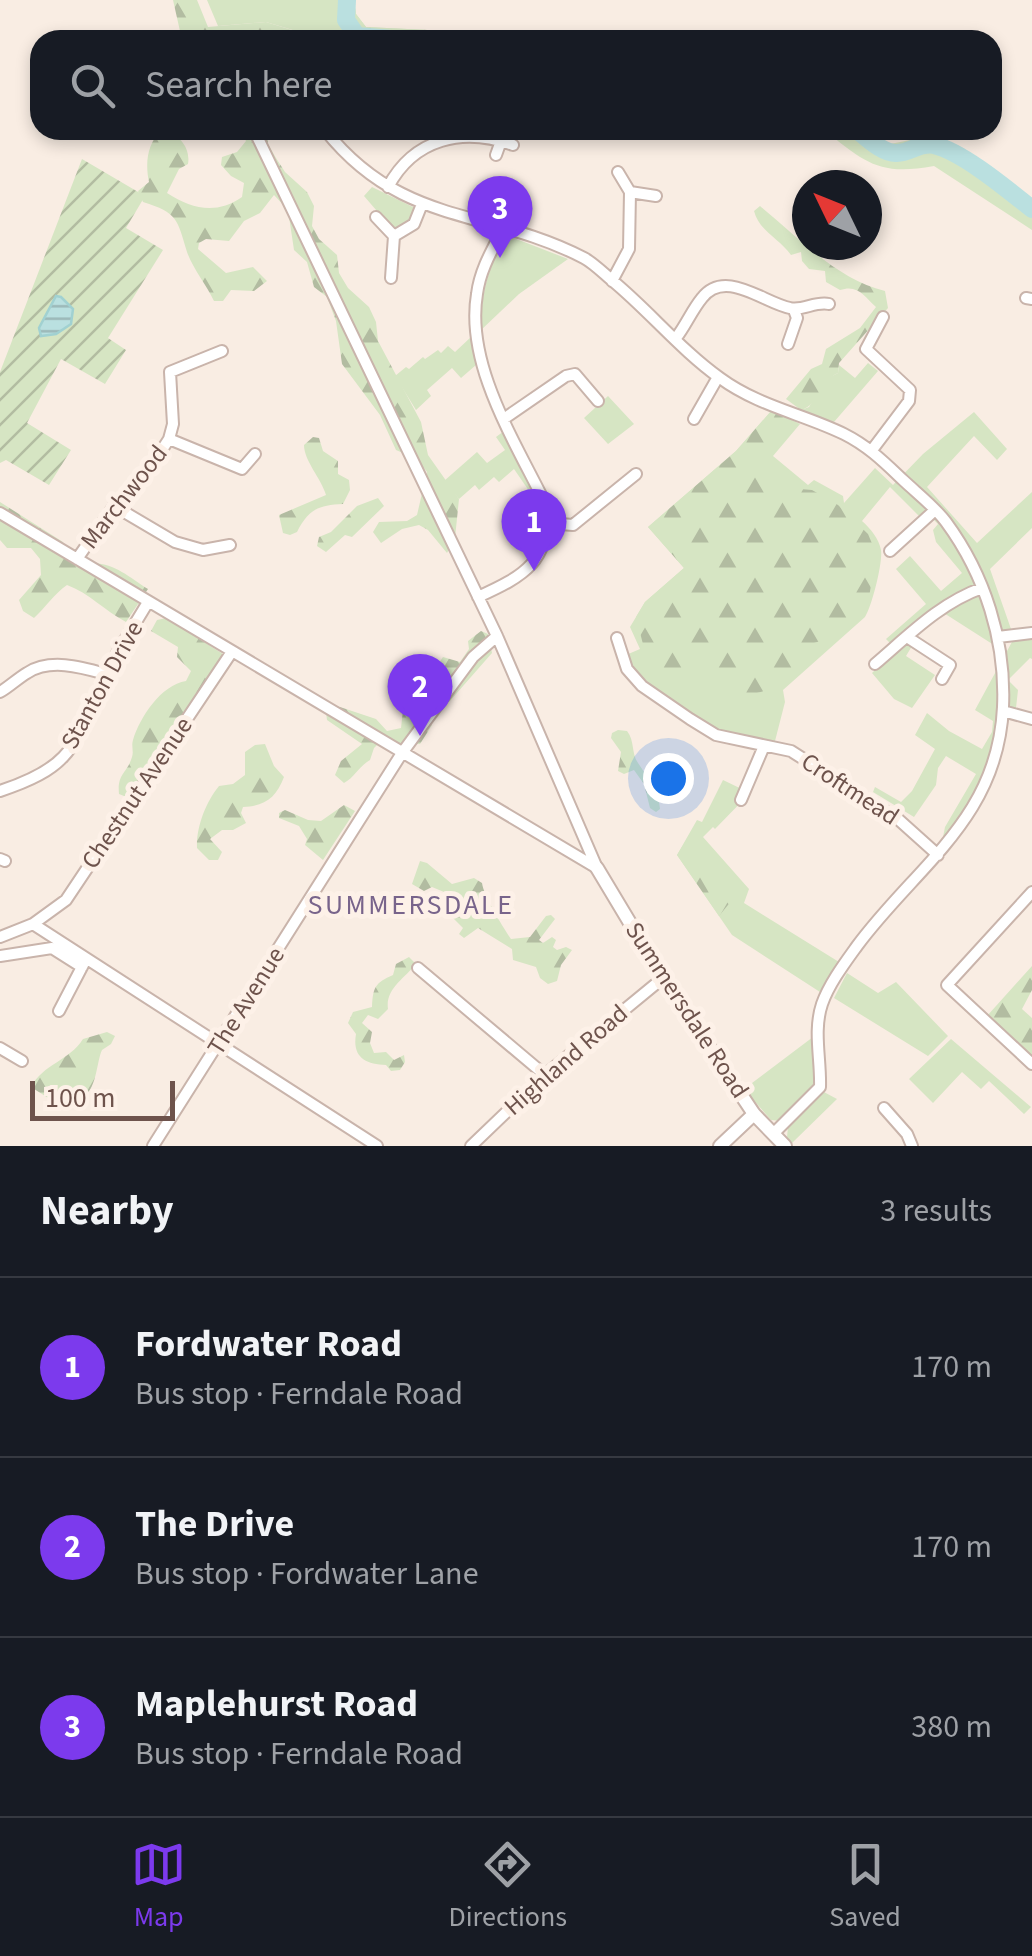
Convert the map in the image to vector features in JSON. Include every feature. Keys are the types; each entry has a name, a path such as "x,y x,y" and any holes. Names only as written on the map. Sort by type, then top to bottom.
{"street":[{"path":"259,140 497,636 596,868"},
{"path":"334,140 388,187 422,204 586,259 718,377 748,396 842,433 872,450 935,510 975,567 1003,666 1003,711 990,771 974,807 938,856 880,916 843,966 819,1016 820,1087 773,1134"},
{"path":"388,187 398,167 442,140"},
{"path":"496,155 507,143 499,140"},
{"path":"612,280 629,249 630,192 618,172"},
{"path":"630,192 656,196"},
{"path":"394,236 414,224 422,204"},
{"path":"376,217 394,236 391,278"},
{"path":"478,596 511,582 530,568 542,552 548,523 546,505 490,388 476,337 476,294 484,264 503,229"},
{"path":"676,338 700,299 714,288 736,287 794,310 821,302 829,304"},
{"path":"788,344 797,318 794,310"},
{"path":"872,450 910,401 910,390 866,350 884,317"},
{"name":"Marchwood","path":"77,560 114,506 150,468 169,439 173,424 170,372 222,350"},
{"path":"505,418 566,376 575,374 598,401"},
{"path":"694,419 696,404 718,377"},
{"path":"169,439 242,468 255,454"},
{"path":"548,523 573,526 636,474"},
{"path":"114,506 203,557 230,545"},
{"path":"890,551 935,510"},
{"path":"0,514 596,868"},
{"path":"875,664 958,596 982,588"},
{"name":"Stanton Drive","path":"0,791 36,779 56,766 87,722 106,674 148,602"},
{"path":"998,638 1032,633"},
{"name":"The Avenue","path":"153,1146 402,754 473,657 497,636"},
{"path":"906,637 950,665 942,679"},
{"name":"Croftmead","path":"617,638 627,668 642,686 716,735 791,751 899,820 938,856"},
{"name":"Chestnut Avenue","path":"0,937 33,924 66,900 231,653"},
{"path":"0,692 41,666 75,665 106,674"},
{"path":"1003,711 1032,719"},
{"path":"741,800 764,746"},
{"name":"Summersdale Road","path":"596,868 663,978 754,1114 785,1146"},
{"path":"1032,892 948,985 1032,1064"},
{"path":"33,924 84,963 377,1146"},
{"path":"0,956 52,948 84,963"},
{"path":"59,1011 84,963"},
{"path":"419,973 545,1075"},
{"name":"Highland Road","path":"471,1146 545,1075 663,978"},
{"path":"0,1048 22,1061"},
{"path":"884,1108 907,1134 912,1146"},
{"path":"720,1146 754,1114"}],"green space":[{"path":"173,0 197,0 208,27 266,22 292,30 180,30"},
{"path":"207,0 354,0 356,14 366,27 427,30 293,30 266,22 218,26"},
{"path":"349,0 354,0 356,14 366,27 427,30 353,30 348,19"},
{"path":"245,140 268,140 285,172 307,192 314,206 312,226 319,239 337,255 339,273 348,288 369,307 378,341 421,422 428,455 459,499 455,538 447,553 419,525 402,529 381,543 373,532 379,522 407,521 417,515 427,472 417,459 396,450 380,415 342,364 336,321 327,297 314,287 307,262 294,250 288,210 274,195 260,213 244,221 229,241 206,239 199,243 198,249 226,273 253,267 267,281 254,291 231,290 223,301 214,301 174,219 143,202 138,191 149,182 148,154 153,141 182,142 188,164 179,169 167,193 195,206 213,208 242,197 244,183 221,165 222,157 237,152"},
{"path":"837,140 879,140 885,145 946,140 1032,198 1032,230 934,166 886,168"},
{"path":"82,159 145,196 126,228 163,250 108,338 126,350 105,384 61,359 27,423 71,450 49,485 6,460 0,463 0,372"},
{"path":"372,187 415,208 410,222 398,228 389,225 364,196"},
{"path":"760,206 792,234 792,255 760,224 754,211"},
{"path":"506,235 568,259 519,294 480,331 487,282"},
{"path":"825,260 850,277 885,291 888,308 839,363 838,373 827,381 813,403 801,410 786,399 811,369 822,364 826,349 860,328 876,307 856,290 840,290 826,282 825,271 809,269 802,261"},
{"path":"471,337 476,365 461,378 452,368 427,390 431,396 416,410 395,376 448,346 455,352"},
{"path":"868,363 878,371 834,422 801,410 809,407 826,379 838,373 839,365 855,378"},
{"path":"608,396 634,424 608,444 584,418"},
{"path":"772,410 800,424 773,456 808,485 814,480 843,496 844,503 875,468 893,485 974,412 1007,449 997,460 974,436 927,487 977,543 1032,492 1032,528 990,569 1011,629 994,633 997,647 936,608 892,645 886,639 926,604 896,569 910,556 941,591 962,573 936,542 933,530 938,524 927,513 921,518 890,487 862,521 881,550 879,574 868,611 783,690 785,702 775,741 721,732 698,721 668,700 626,655 640,649 630,627 645,602 684,568 648,527 736,451"},
{"path":"772,410 783,416 781,427 759,449 758,459 783,481 812,490 838,505 868,534 876,553 868,604 830,638 814,643 796,670 766,690 740,693 693,671 664,682 652,676 641,663 644,648 636,617 645,602 684,568 648,527 736,451"},
{"path":"504,431 541,506 534,511 530,507 536,501 514,469 499,482 494,477 479,490 475,485 459,499 444,481 477,452 487,463 505,450 496,437"},
{"path":"313,437 319,438 323,451 338,461 338,474 349,480 350,490 343,504 315,510 290,535 283,533 279,515 326,495 305,451 304,445"},
{"path":"378,498 384,506 352,537 345,535 326,552 317,546 319,537 331,532 357,506"},
{"path":"0,502 63,542 69,560 80,566 107,565 148,589 126,622 67,585 34,618 23,611 19,600 41,575 40,559 31,548 7,548 0,540"},
{"path":"166,618 223,654 129,798 119,794 119,782 132,757 133,740 141,722 160,695 186,681 191,671 177,657 178,647 151,631 157,620"},
{"path":"481,631 488,634 492,653 449,702 438,695 441,680 433,672 443,657 460,662 469,649 468,641"},
{"path":"1032,637 1032,659 1008,680 1018,690 1016,708 1001,710 993,751 971,805 942,842 945,827 976,774 946,756 938,768 936,785 914,817 873,792 875,787 901,802 912,791 935,749 915,735 927,713 949,731 982,749 992,732 993,721 975,710 1013,640"},
{"path":"905,641 912,646 906,656 935,675 912,708 894,699 872,673"},
{"path":"331,704 376,719 387,731 401,728 403,710 414,709 432,725 420,744 400,744 384,738 374,748 370,760 344,783 335,775 341,761 362,744 327,720"},
{"path":"618,730 627,731 636,759 658,797 660,809 656,812 650,808 644,784 634,770 624,774 618,771 621,752 611,738"},
{"path":"265,744 274,766 284,777 281,784 269,800 243,807 241,813 246,823 233,830 222,830 210,839 222,852 218,860 209,860 197,848 206,807 219,786 233,784 245,775 245,752"},
{"path":"723,780 750,793 703,837 749,889 744,903 839,962 820,992 732,935 677,855 697,820 702,822"},
{"path":"344,805 355,811 323,860 305,845 307,839 299,826 279,818 285,810 321,821"},
{"path":"682,847 708,855 712,864 708,877 728,891 732,900 719,916 677,855"},
{"path":"420,861 452,884 474,878 482,883 511,939 530,937 551,915 555,919 539,940 543,943 552,937 557,950 572,950 561,965 557,981 548,984 540,978 536,967 513,960 512,949 478,928 464,938 459,934 463,928 447,912 444,892 432,887 424,891 412,884"},
{"path":"409,957 416,964 393,990 388,1009 378,1019 368,1015 362,1023 372,1032 370,1043 374,1053 386,1052 394,1060 404,1055 400,1070 391,1071 386,1065 372,1063 358,1054 356,1034 348,1023 353,1012 372,1007 376,986 393,975 396,964"},
{"path":"1032,966 1032,990 1022,1009 1032,1018 1032,1057 987,1016"},
{"path":"847,973 878,993 896,982 948,1036 928,1056 834,998"},
{"path":"107,1032 115,1036 102,1050 86,1094 56,1103 31,1087 83,1039"},
{"path":"813,1037 816,1086 781,1121 771,1120 744,1089"},
{"path":"951,1039 1031,1107 1024,1114 989,1081 981,1089 962,1072 933,1103 909,1079"},
{"path":"822,1091 837,1099 792,1143 787,1137 788,1127"}],"water":[{"path":"56,296 73,309 71,324 56,334 41,336 39,328"}],"waterway":[{"path":"347,0 346,20 353,30"},
{"path":"870,140 892,153 929,144 946,149 985,172 1032,209"}],"place":[{"name":"Maplehurst Road","path":"500,258"},
{"name":"Fordwater Road","path":"534,571"},
{"name":"The Drive","path":"420,736"}],"district":[{"name":"SUMMERSDALE","path":"411,905"}]}
